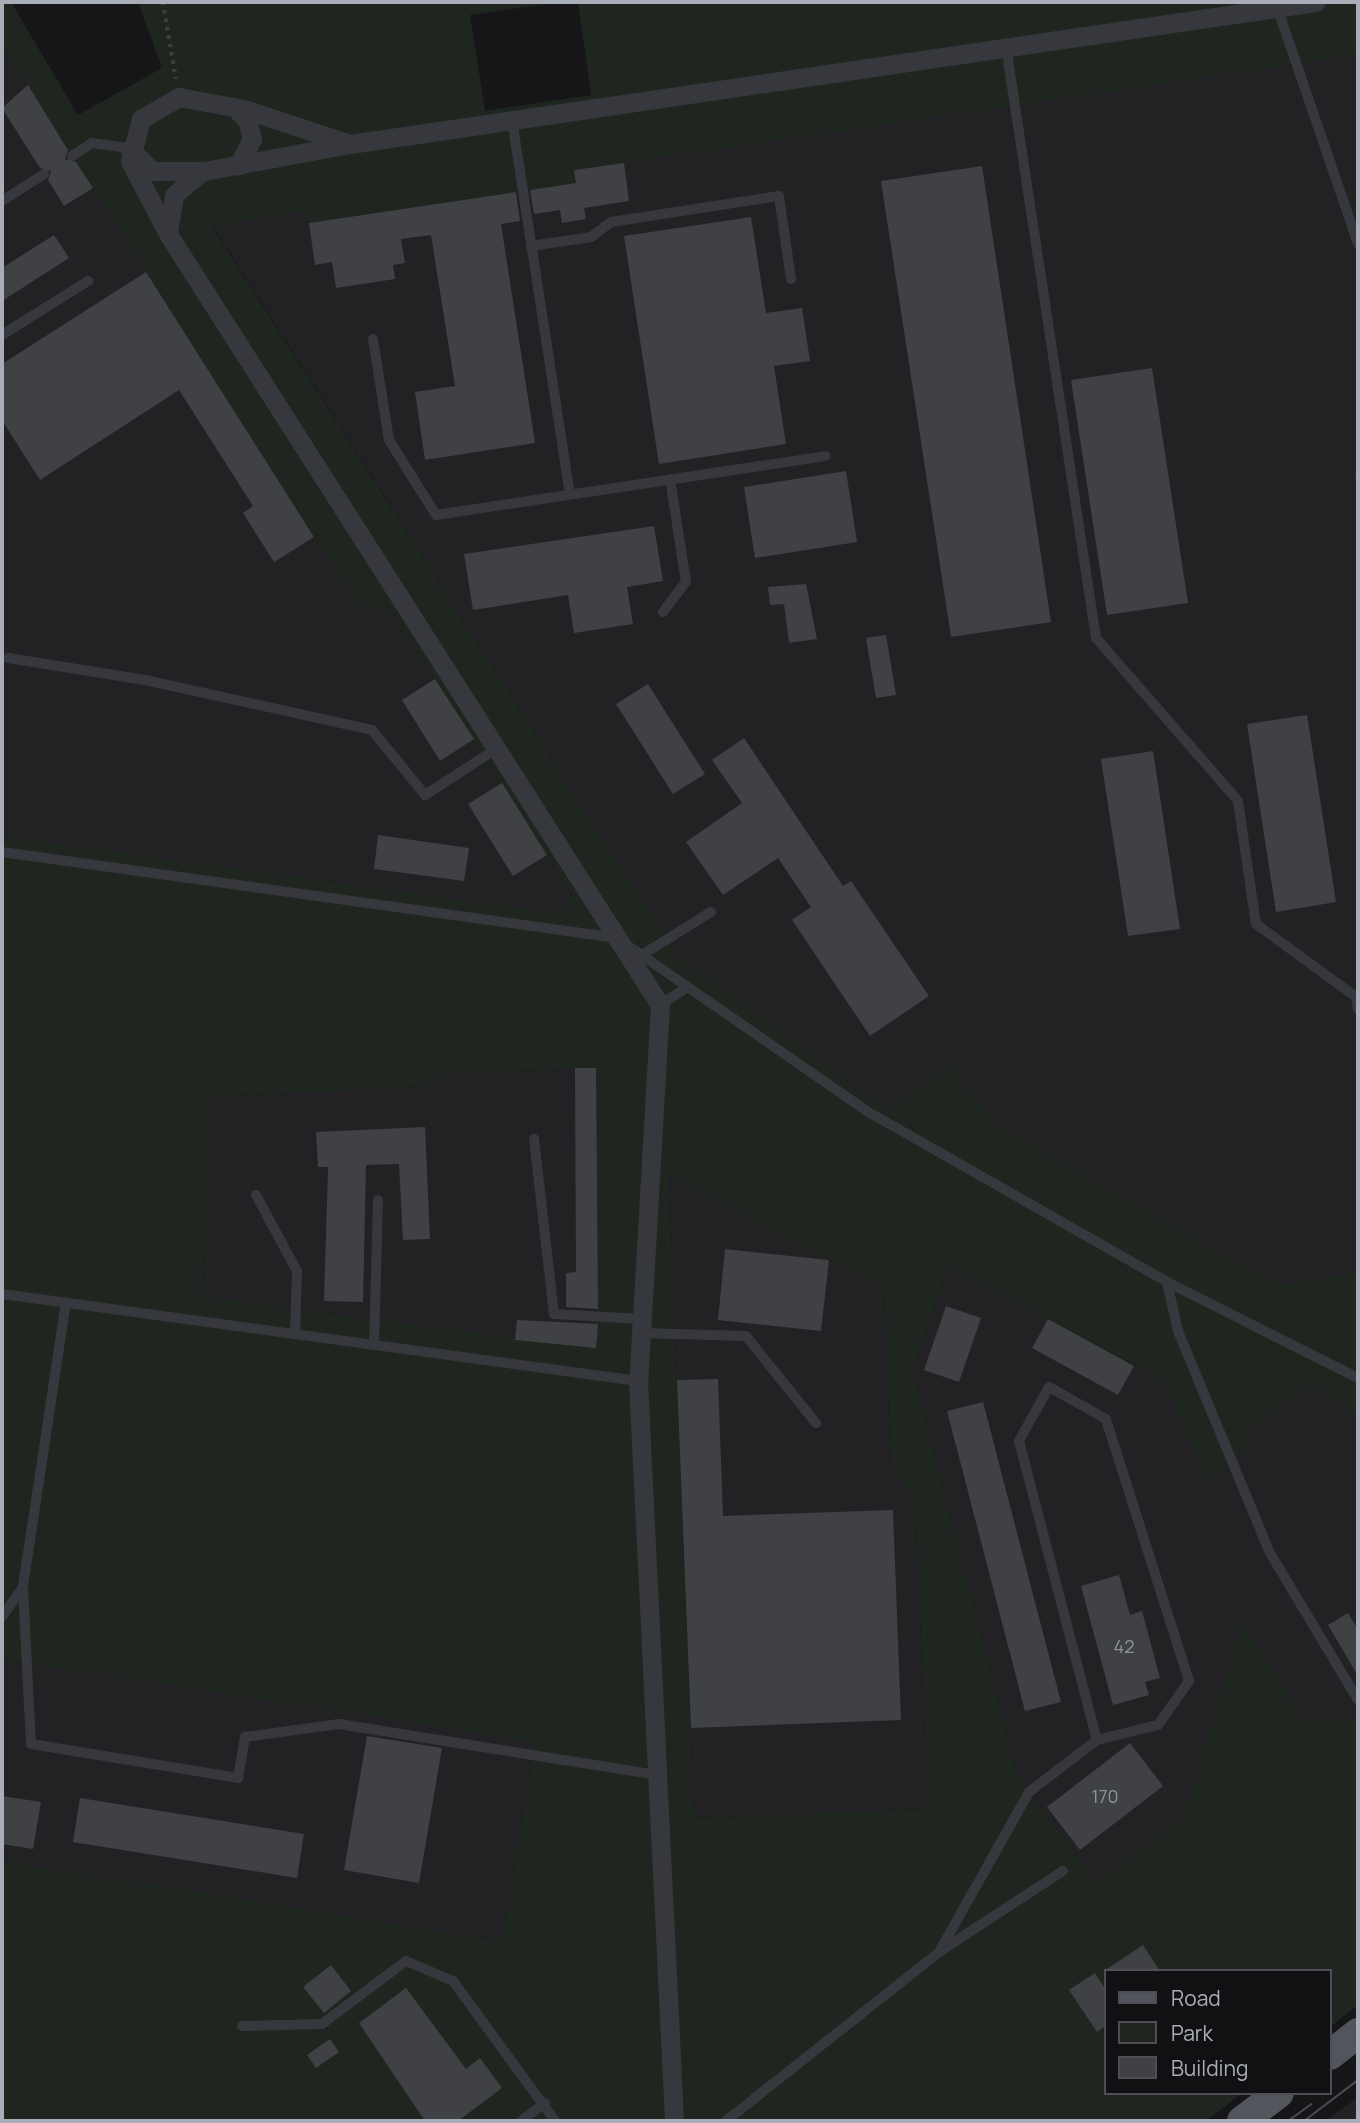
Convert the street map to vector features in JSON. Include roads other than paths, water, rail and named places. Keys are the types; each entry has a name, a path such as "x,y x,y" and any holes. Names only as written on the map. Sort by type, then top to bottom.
{"main road":[{"path":"1332,2052 1358,2033"},
{"path":"1242,2121 1276,2095"}],"street":[{"path":"129,148 152,171 204,171 350,144 1316,2"},
{"path":"350,144 233,107 178,97 149,110 129,148 139,186 168,234 617,938 637,959 660,1005 638,1381 674,2121"},
{"path":"233,107 251,129 249,149 237,165"},
{"path":"168,234 174,195 204,171"}],"lane":[{"path":"1276,6 1358,243"},
{"path":"1006,47 1096,638 1237,801 1256,923 1356,997 1358,1009"},
{"path":"512,120 569,495"},
{"path":"72,156 92,143 129,148"},
{"path":"5,195 44,174"},
{"path":"531,246 591,237 611,222 779,196 791,279"},
{"path":"2,335 88,281"},
{"path":"373,339 389,440 436,515 826,456"},
{"path":"663,612 686,582 670,479"},
{"path":"8,658 145,680 372,730 425,795 496,749"},
{"path":"2,852 617,938"},
{"path":"711,912 637,959 688,987 870,1113 1167,1282 1358,1378"},
{"path":"660,1005 688,987"},
{"path":"534,1139 554,1314 746,1336 816,1423"},
{"path":"256,1195 296,1271 295,1334"},
{"path":"374,1345 378,1200"},
{"path":"1167,1282 1178,1331 1270,1553 1358,1700"},
{"path":"2,1293 638,1381"},
{"path":"66,1302 23,1587 31,1744 239,1778 245,1737 339,1724 657,1775"},
{"path":"939,1952 1029,1792 1097,1740 1157,1725 1189,1681 1106,1419 1049,1387 1019,1441 1097,1740"},
{"path":"2,1617 23,1587"},
{"path":"726,2121 939,1952 1063,1871"},
{"path":"242,2026 322,2024 406,1961 453,1981 545,2103 555,2121"},
{"path":"521,2121 545,2103"}],"tram line":[{"path":"1304,2121 1358,2080"},
{"path":"1288,2121 1311,2104"}]}
